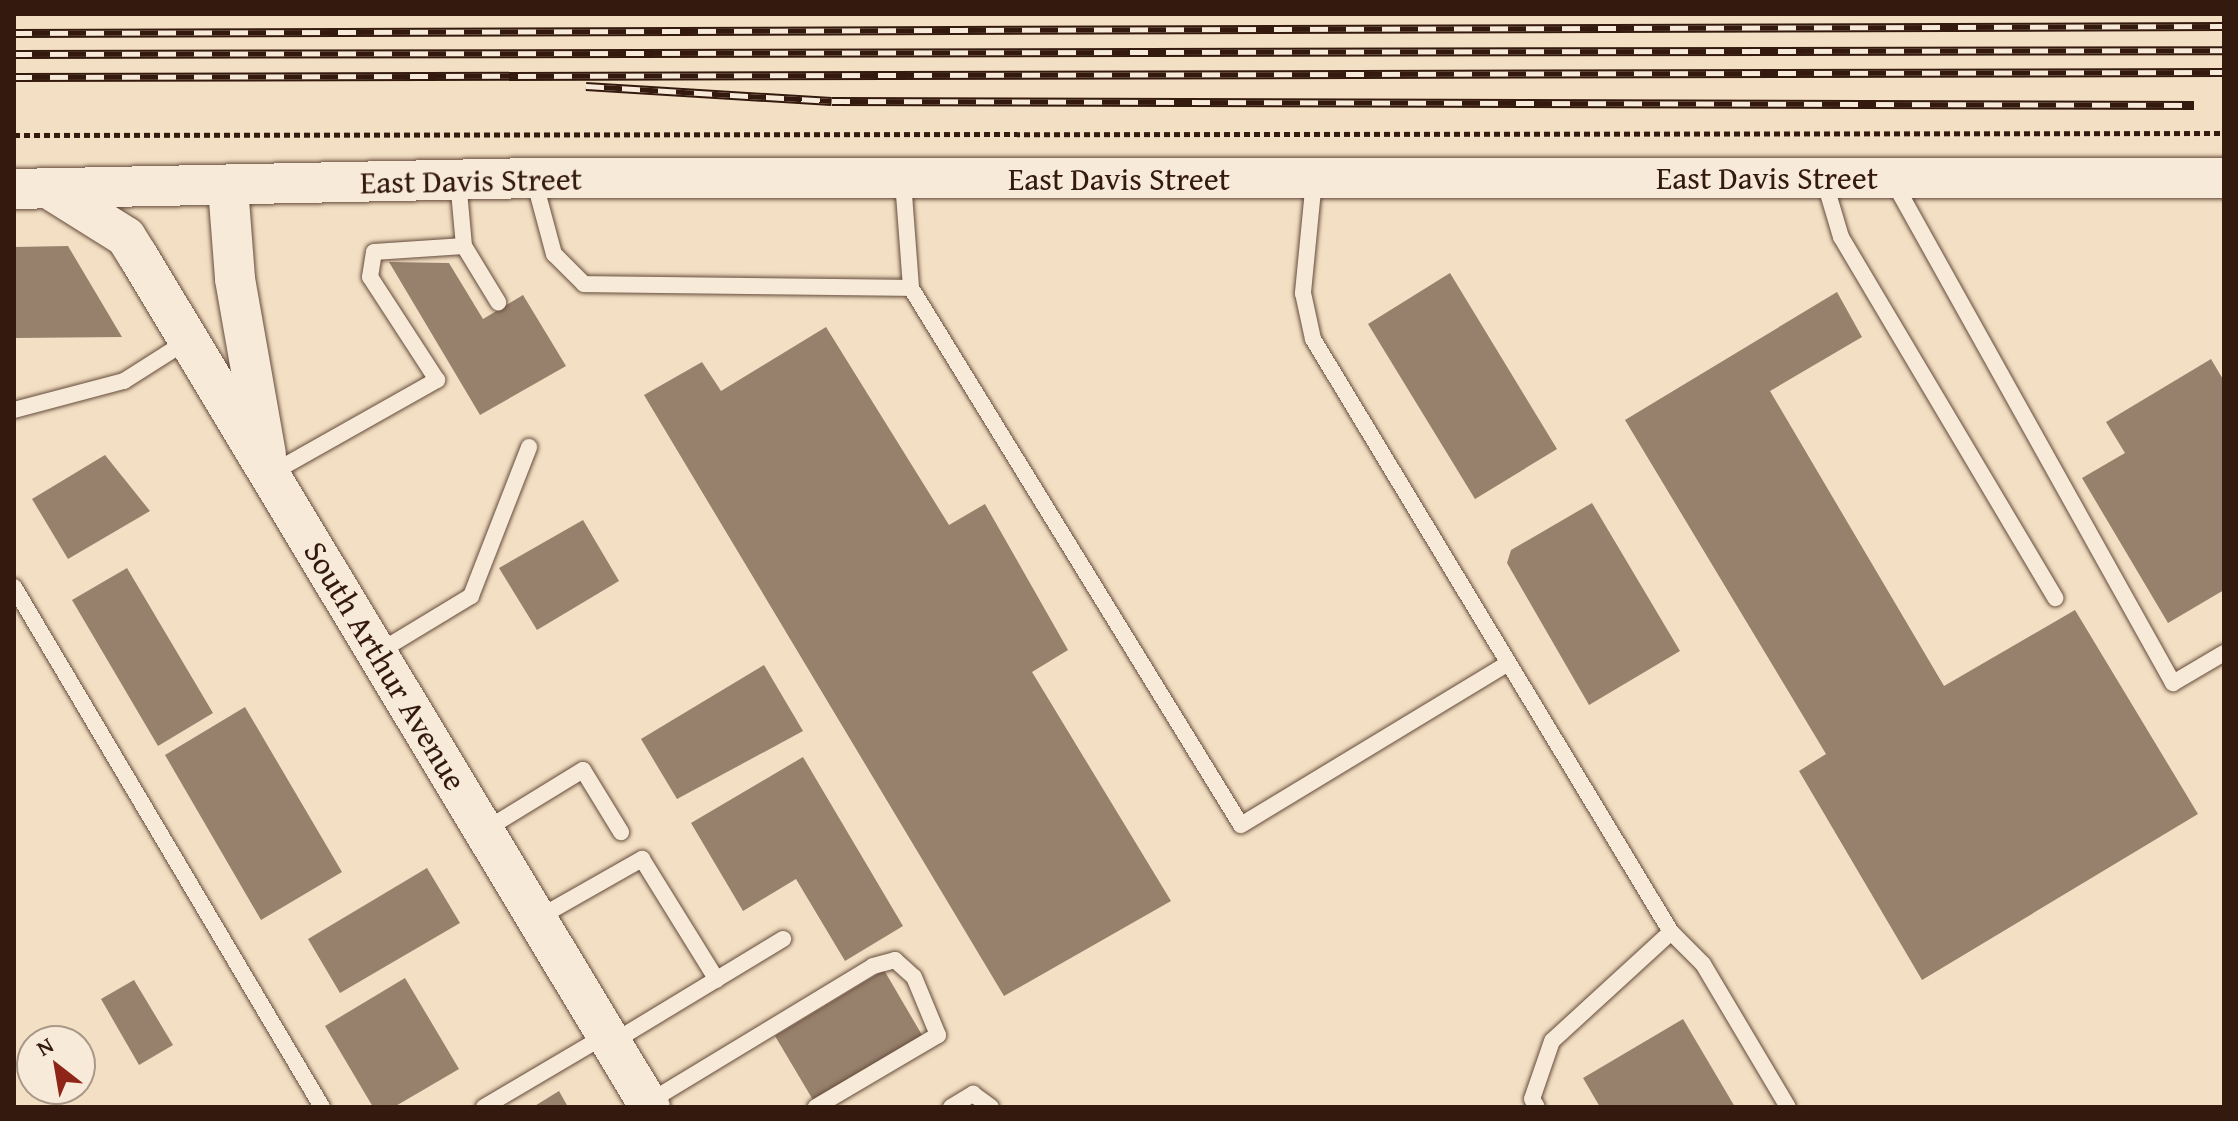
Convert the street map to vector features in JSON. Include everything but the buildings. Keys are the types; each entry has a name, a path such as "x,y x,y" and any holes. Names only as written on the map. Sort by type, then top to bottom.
{"street":[{"name":"East Davis Street","path":"31,188 228,187 534,178 903,181 2224,178"},
{"name":"South Arthur Avenue","path":"228,187 235,279 270,474 648,1105"},
{"path":"31,188 126,237 270,474"}],"lane":[{"path":"534,178 554,254 584,284 911,288"},
{"path":"1315,178 1303,293 1313,339 1671,932 1703,964 1788,1107"},
{"path":"1824,178 1841,237 2055,598"},
{"path":"1891,178 2173,683 2224,653"},
{"path":"458,180 464,246 498,302"},
{"path":"903,181 911,288 1241,825 1508,663"},
{"path":"270,474 437,380 370,277 374,252 464,246"},
{"path":"14,410 124,381 187,341"},
{"path":"377,653 471,596 529,447"},
{"path":"14,587 322,1107"},
{"path":"483,831 583,770 621,832"},
{"path":"536,918 642,859 717,980"},
{"path":"1537,1107 1532,1099 1552,1041 1671,932"},
{"path":"484,1107 717,980 783,939"},
{"path":"648,1105 873,966 895,960 914,977 938,1035 816,1107"},
{"path":"951,1107 973,1094 991,1107"}],"path":[{"path":"14,135 2224,133"}],"railway":[{"path":"14,33 2224,26"},
{"path":"14,54 2224,50"},
{"path":"14,77 2224,72"},
{"path":"586,86 832,101 2194,105"}]}
